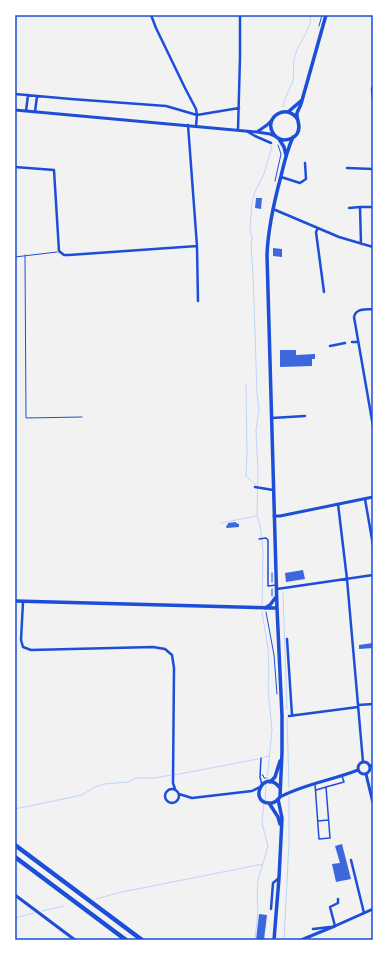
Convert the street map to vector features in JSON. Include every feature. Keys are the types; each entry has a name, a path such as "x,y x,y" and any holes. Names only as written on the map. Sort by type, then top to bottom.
{"highway":[{"path":"15,845 142,940"},
{"path":"15,857 126,940"}],"main road":[{"path":"274,940 282,818 279,798 282,752 282,716 277,596 275,587 267,255 272,209 286,157 293,137 298,131 299,127 297,112 301,104 326,15"},
{"path":"288,112 302,100"},
{"path":"286,157 284,147 273,132 271,123 280,112 288,112 294,115 298,120"},
{"path":"277,139 286,140 293,137"},
{"path":"265,608 274,601 277,596"},
{"path":"15,600 277,608"},
{"path":"281,826 278,817 266,802 260,798 259,794 265,784 276,777 282,752"},
{"path":"265,784 276,783 280,790"},
{"path":"266,802 273,803 279,798"}],"street":[{"path":"151,15 181,81 196,109 196,126"},
{"path":"238,130 240,15"},
{"path":"373,86 373,100"},
{"path":"15,94 166,106 197,115 239,108"},
{"path":"26,111 28,95"},
{"path":"35,112 36,96"},
{"path":"15,110 248,131 270,134 277,139"},
{"path":"257,132 267,126 273,119"},
{"path":"188,125 197,246 198,301"},
{"path":"248,131 271,143"},
{"path":"280,177 300,183 306,179 305,163"},
{"path":"15,167 54,170 59,252 64,255 197,246"},
{"path":"347,168 373,169"},
{"path":"360,207 361,244"},
{"path":"349,208 373,207"},
{"path":"272,209 339,237 373,247"},
{"path":"318,228 316,232 324,292"},
{"path":"373,309 358,310 354,317 373,426"},
{"path":"352,342 358,342"},
{"path":"330,346 346,344"},
{"path":"271,418 305,416"},
{"path":"255,487 273,490"},
{"path":"274,516 373,497"},
{"path":"365,499 373,545"},
{"path":"338,504 347,579 363,762"},
{"path":"275,587 373,575"},
{"path":"21,601 23,602 21,640 23,647 27,649 153,647 165,650 172,655 174,668 173,783 179,794 192,798 252,791 265,784"},
{"path":"287,638 290,716 373,704"},
{"path":"363,762 368,763 371,766 366,774"},
{"path":"358,770 359,765 363,762"},
{"path":"358,770 361,773 366,774"},
{"path":"279,798 290,791 358,770"},
{"path":"366,774 373,803"},
{"path":"173,783 164,797 167,802 172,804 186,797"},
{"path":"170,789 175,789"},
{"path":"280,790 290,791"},
{"path":"252,791 259,794"},
{"path":"178,800 179,794"},
{"path":"351,860 364,913"},
{"path":"270,909 273,883 279,878"},
{"path":"15,895 75,940"},
{"path":"335,926 330,907 338,903 338,899"},
{"path":"301,940 373,909"},
{"path":"313,929 335,926"}],"lane":[{"path":"259,539 265,538 268,541 268,586 275,587"},
{"path":"261,758 261,779 265,784"},
{"path":"316,790 344,782 342,776"},
{"path":"315,784 319,839 330,838 326,787"},
{"path":"318,821 328,820"}],"path":[{"path":"317,30 322,15"},
{"path":"275,183 281,154 277,139"},
{"path":"15,257 59,252"},
{"path":"25,255 26,418 82,417"},
{"path":"272,571 275,587 272,598"},
{"path":"265,608 274,655 277,699"}],"building":[{"path":"256,198 262,198 261,209 255,208"},
{"path":"273,248 282,249 282,257 273,256"},
{"path":"280,350 296,350 296,355 315,354 315,359 312,359 312,366 280,367"},
{"path":"236,522 239,524 239,527 226,527 228,523"},
{"path":"303,570 305,579 286,582 285,573"},
{"path":"373,643 373,648 359,649 359,645"},
{"path":"342,844 351,879 336,882 332,864 340,863 335,846"},
{"path":"259,914 267,915 264,940 256,940"}],"waterway":[{"path":"283,107 293,81 294,59 298,47 310,24 311,15"},
{"path":"262,605 263,551 260,525 257,516 258,470 256,430 259,410 257,394 251,247 252,237 250,231 252,202 264,174 272,146"},
{"path":"246,384 246,476 256,485"},
{"path":"221,523 256,516"},
{"path":"283,593 287,709"},
{"path":"262,612 268,648 268,688 272,729 267,780"},
{"path":"287,718 289,787"},
{"path":"264,757 269,756"},
{"path":"174,775 258,759"},
{"path":"15,809 82,795 95,787 104,784 129,782 135,778 155,778 171,775"},
{"path":"265,800 266,783"},
{"path":"284,940 289,842 289,796"},
{"path":"255,940 258,910 258,880 268,846 262,823 264,803"},
{"path":"96,899 117,893 263,864"},
{"path":"42,911 64,906"},
{"path":"15,918 34,913"}]}
